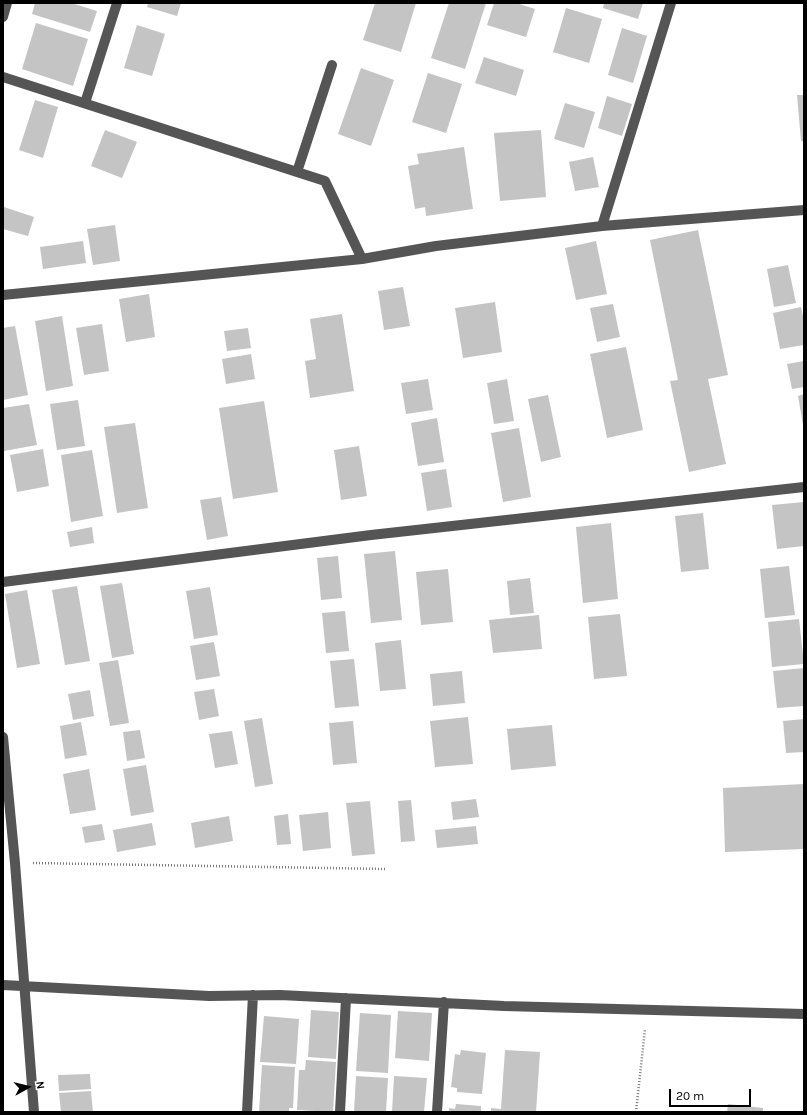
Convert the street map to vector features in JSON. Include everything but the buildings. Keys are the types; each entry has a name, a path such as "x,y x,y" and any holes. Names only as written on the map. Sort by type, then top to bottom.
{"street":[{"path":"3,17 7,3"},
{"path":"85,103 117,3"},
{"path":"602,226 672,3"},
{"path":"297,172 332,65"},
{"path":"3,77 325,181 362,258"},
{"path":"3,295 362,258 436,246 602,226 804,210"},
{"path":"3,582 371,535 804,487"},
{"path":"3,738 15,862 34,1112"},
{"path":"3,985 209,996 280,995 646,1010 804,1014"},
{"path":"247,1112 253,995"},
{"path":"340,1112 346,998"},
{"path":"437,1112 444,1002"}],"path":[{"path":"15,862 385,869"},
{"path":"636,1112 646,1010"}]}
